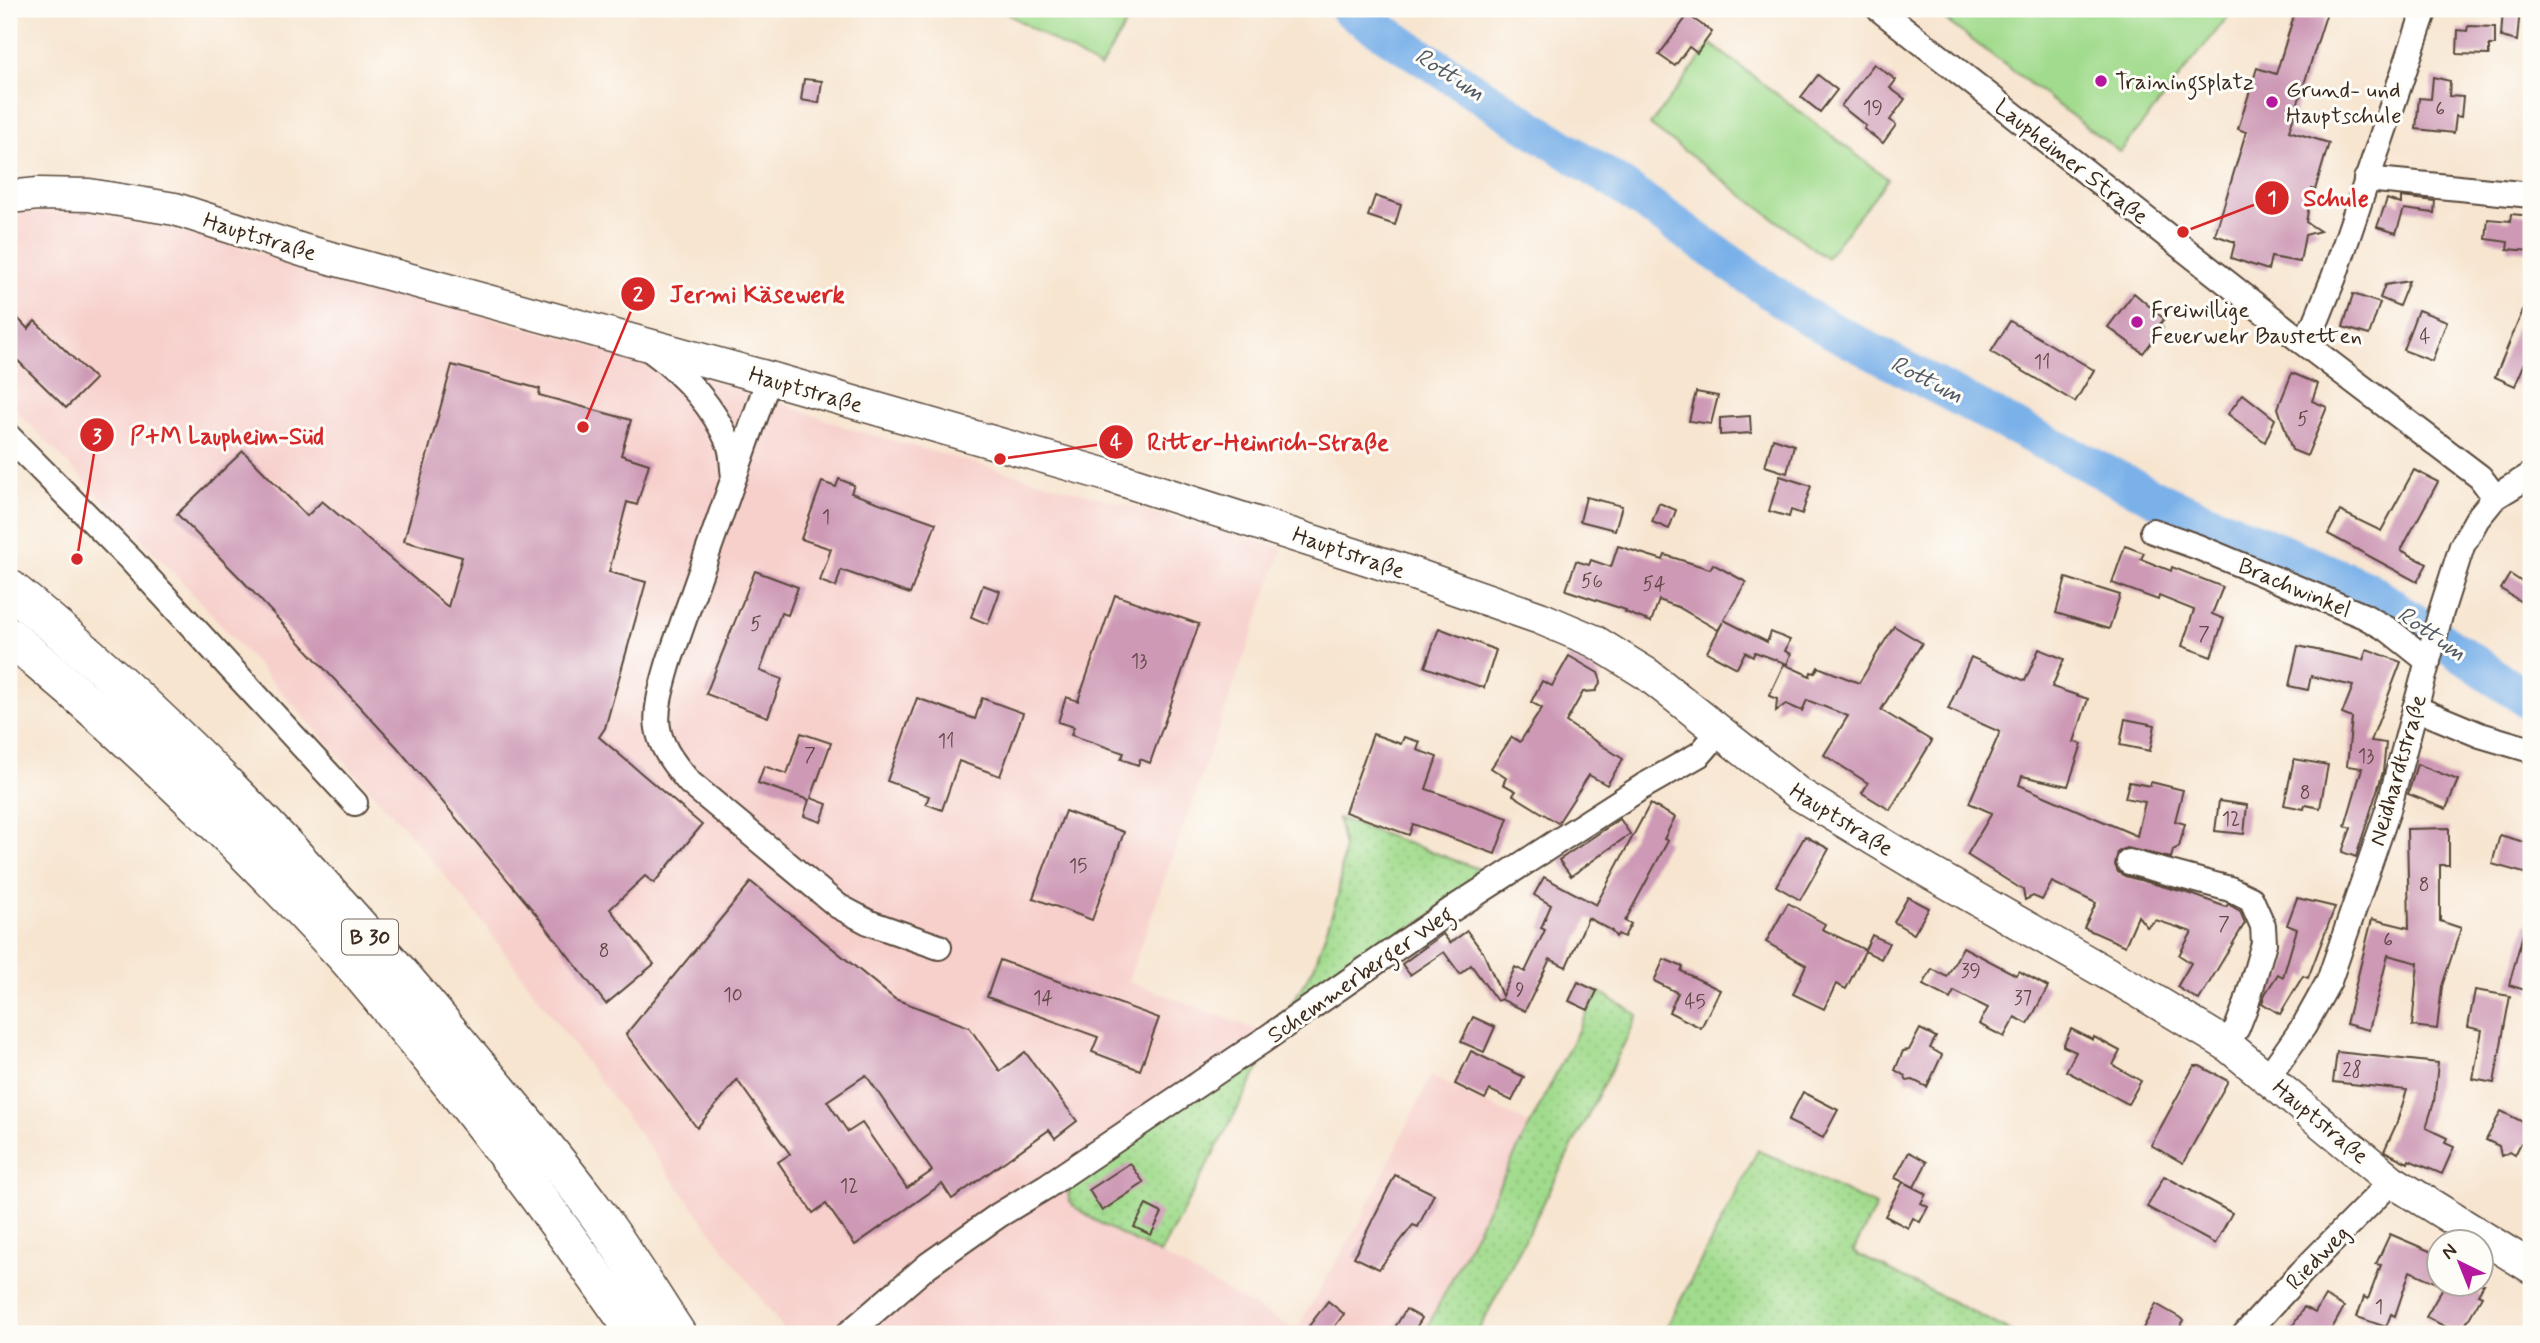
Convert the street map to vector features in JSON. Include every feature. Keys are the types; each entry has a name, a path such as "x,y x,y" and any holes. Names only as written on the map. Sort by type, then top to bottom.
{"highway":[{"name":"B 30","path":"9,588 224,781 303,862 370,937 595,1211 677,1334"},
{"name":"B 30","path":"9,636 84,698 194,799 344,955 465,1099 555,1217 636,1334"}],"main road":[{"name":"Hauptstraße","path":"9,197 38,194 89,195 175,209 305,251 769,378 1107,475 1242,517 1540,618 1594,641 1647,674 1799,794 1833,816 2226,1044 2392,1181 2531,1267"}],"street":[{"name":"Laupheimer Straße","path":"1879,9 2301,341 2480,477 2495,497"},
{"path":"2301,341 2315,324 2334,277 2425,9"},
{"path":"2367,179 2531,195"},
{"path":"642,343 673,366 706,404 730,445 734,480"},
{"path":"769,378 657,702 657,734 673,764 690,783 838,905 870,923 939,947"},
{"path":"9,437 132,561 355,803"},
{"name":"Neidhardtstraße","path":"2268,1077 2304,1026 2329,981 2388,810 2441,612 2462,545 2477,519 2495,497 2531,475"},
{"name":"Brachwinkel","path":"2153,531 2211,552 2364,616 2429,656"},
{"path":"2415,708 2480,735 2531,750"},
{"name":"Schemmerberger Weg","path":"848,1334 928,1265 999,1215 1265,1040 1451,910 1585,823 1700,754 1719,732"},
{"path":"2129,862 2230,889 2251,899 2263,926 2264,943 2238,1028 2226,1044"},
{"name":"Riedweg","path":"2245,1334 2392,1181"}],"shaded area":[{"path":"85,209 206,238 742,388 847,428 1283,548 1128,981 1260,1031 1272,1044 1160,1254 1296,1330 1360,1222 1431,1076 1531,1125 1424,1334 1302,1334 1296,1331 1293,1334 787,1334 478,916 401,824 174,573 9,403 9,214"}],"green space":[{"path":"999,9 1135,9 1100,68"},
{"name":"Trainingsplatz","path":"1931,9 2234,9 2120,152"},
{"path":"1711,44 1888,179 1826,258 1650,125"},
{"path":"1338,818 1493,874 1286,1012 1314,967 1338,896 1344,848"},
{"path":"1598,991 1638,1015 1477,1334 1424,1334"},
{"path":"1272,1044 1160,1254 1097,1222 1070,1201 1068,1191 1072,1175"},
{"path":"1758,1150 1876,1206 1853,1252 2016,1334 1663,1334"}],"building":[{"name":"Grund- und Hauptschule","path":"2296,9 2328,9 2289,131 2329,143 2315,190 2312,189 2306,222 2320,231 2305,235 2300,262 2271,257 2268,270 2231,258 2235,242 2215,235 2246,132 2238,129 2257,68 2276,74"},
{"path":"2503,9 2520,9 2517,41 2501,37"},
{"path":"1688,15 1712,32 1697,53 1689,47 1675,66 1659,55"},
{"path":"2468,26 2495,27 2495,45 2489,45 2489,55 2457,54 2458,30 2467,31"},
{"path":"1874,64 1896,80 1890,88 1905,99 1890,120 1896,125 1883,143 1841,106"},
{"path":"1818,75 1837,90 1820,112 1801,97"},
{"path":"2433,77 2450,81 2449,96 2463,97 2461,117 2456,116 2454,133 2416,129 2419,98 2431,99"},
{"path":"804,79 822,81 819,103 801,100"},
{"path":"1375,196 1401,205 1395,225 1368,216"},
{"path":"2401,197 2435,201 2434,213 2404,209 2396,233 2377,227 2387,199 2401,204"},
{"path":"2511,214 2531,216 2531,251 2507,249 2508,242 2486,239 2488,219 2510,221"},
{"path":"2409,281 2399,306 2380,298 2385,285"},
{"path":"2531,291 2531,349 2515,386 2495,377"},
{"name":"Freiwillige Feuerwehr Baustetten","path":"2134,293 2164,319 2160,324 2163,327 2143,353 2108,327"},
{"path":"2353,294 2380,303 2369,335 2343,327"},
{"path":"9,309 28,329 35,321 95,379 66,408 9,352 9,348 16,341 9,334"},
{"path":"2418,310 2447,321 2432,361 2403,350"},
{"path":"2010,321 2094,370 2075,402 1991,352"},
{"path":"452,365 540,389 539,395 631,420 621,455 649,464 637,505 627,502 609,572 646,582 605,728 599,737 702,825 654,883 645,876 610,909 654,964 606,1004 535,913 397,747 177,514 243,451 307,516 322,501 448,607 462,557 404,541"},
{"path":"2292,373 2318,384 2312,401 2327,407 2307,456 2292,450 2278,408"},
{"path":"1696,392 1718,396 1711,424 1689,421"},
{"path":"2243,394 2275,419 2265,442 2228,414"},
{"path":"1750,416 1751,433 1720,435 1720,418"},
{"path":"1773,438 1794,445 1787,473 1765,466"},
{"path":"2414,470 2438,482 2401,550 2427,564 2417,582 2328,534 2340,511 2381,531"},
{"path":"1780,476 1811,486 1802,514 1791,510 1789,517 1769,511"},
{"path":"839,479 854,485 851,493 936,523 910,594 841,570 836,587 820,581 831,549 801,539 822,482 836,487"},
{"path":"1586,497 1622,506 1615,530 1580,521"},
{"path":"1659,503 1676,510 1669,529 1652,522"},
{"path":"1618,546 1663,560 1665,555 1710,569 1713,564 1746,582 1724,620 1767,642 1771,632 1790,640 1785,651 1791,654 1787,664 1755,652 1753,656 1745,652 1737,668 1707,652 1723,622 1718,630 1678,607 1659,600 1651,622 1625,612 1626,610 1566,590 1576,561 1589,565 1591,560 1611,567"},
{"path":"2125,546 2144,553 2141,559 2171,571 2172,567 2223,587 2212,614 2224,619 2211,657 2182,646 2194,610 2159,596 2158,600 2112,583"},
{"path":"755,571 798,587 788,615 781,613 760,671 782,679 768,717 706,694"},
{"path":"2510,574 2531,588 2523,603 2501,589"},
{"path":"2066,578 2120,595 2109,629 2056,613"},
{"path":"983,585 1000,591 988,624 971,617"},
{"path":"1115,595 1199,624 1150,763 1140,759 1138,765 1121,759 1124,753 1071,735 1074,727 1058,722 1066,697 1078,701"},
{"path":"1894,626 1922,643 1881,710 1932,741 1890,810 1862,793 1868,783 1824,755 1848,716 1807,700 1802,711 1786,704 1776,711 1777,699 1769,696 1784,664 1810,676 1818,667 1859,683"},
{"path":"1439,628 1496,650 1484,688 1425,667"},
{"path":"2298,646 2363,660 2367,649 2401,662 2371,741 2386,743 2383,772 2356,857 2342,852 2351,828 2345,826 2362,768 2347,766 2352,718 2342,714 2353,686 2311,676 2308,690 2289,686"},
{"path":"2039,649 2064,659 2052,687 2088,699 2074,742 2082,744 2068,786 2022,776 2019,785 2137,836 2145,802 2125,798 2129,782 2150,786 2151,782 2183,790 2175,821 2185,824 2179,847 2173,850 2171,858 2126,848 2118,852 2115,865 2118,872 2125,876 2191,894 2226,907 2228,904 2240,911 2245,923 2199,1000 2177,987 2191,963 2179,955 2192,932 2156,920 2147,927 2138,916 2125,946 2084,928 2096,903 2052,882 2042,900 2033,896 2025,900 2023,890 1967,855 1992,813 1969,803 2000,732 1948,709 1971,657 2025,681"},
{"path":"1569,656 1598,673 1601,681 1596,691 1583,692 1566,722 1623,759 1607,785 1589,775 1558,823 1513,795 1516,791 1503,784 1506,778 1491,768 1512,737 1520,742 1542,708 1531,702 1542,681 1552,686"},
{"path":"917,698 975,719 982,698 1023,713 1000,776 959,761 942,810 926,804 929,796 887,781"},
{"path":"2125,719 2155,725 2150,751 2120,745"},
{"path":"801,733 831,743 811,798 827,804 821,822 804,816 809,800 758,783 764,766 787,774"},
{"path":"1373,734 1401,744 1404,737 1420,742 1417,750 1437,757 1426,789 1508,818 1495,854 1413,824 1409,835 1345,812"},
{"path":"2294,759 2328,765 2320,808 2305,805 2304,809 2284,805"},
{"path":"2417,764 2458,780 2446,809 2408,794"},
{"path":"2219,801 2247,805 2244,834 2215,831"},
{"path":"1650,804 1675,817 1664,839 1668,841 1625,921 1631,924 1624,937 1618,934 1616,937 1611,930 1588,918 1566,967 1550,959 1525,1011 1501,999 1497,1001 1471,965 1460,974 1444,952 1410,975 1402,964 1443,934 1450,943 1467,931 1484,954 1502,996 1515,967 1525,972 1545,930 1541,928 1551,905 1534,895 1544,877 1596,905"},
{"path":"1065,811 1124,832 1092,920 1033,898"},
{"path":"1620,819 1630,834 1571,876 1559,860"},
{"path":"2449,828 2449,865 2440,865 2440,921 2461,928 2442,986 2437,1029 2412,1026 2418,963 2388,955 2369,1030 2346,1024 2372,919 2409,928 2407,829"},
{"path":"2500,835 2531,844 2531,875 2492,864"},
{"path":"1805,836 1829,849 1800,900 1776,886"},
{"path":"751,882 895,999 969,1027 1000,1071 1025,1052 1077,1121 1055,1138 1049,1130 952,1199 942,1184 855,1245 826,1204 813,1213 778,1162 790,1154 737,1080 697,1128 626,1034","holes":["866,1075 932,1171 907,1188 862,1123 848,1132 827,1101"]},
{"path":"1908,897 1929,908 1914,934 1894,922"},
{"path":"2297,898 2335,907 2308,978 2303,976 2280,1014 2262,1003 2278,974 2283,977 2297,929 2287,925"},
{"path":"1788,903 1825,924 1822,929 1865,950 1872,935 1889,943 1881,959 1865,951 1846,989 1836,984 1824,1009 1793,994 1806,965 1766,942"},
{"path":"2526,923 2531,924 2531,992 2509,985"},
{"path":"1963,947 2016,975 2019,971 2048,987 2028,1024 2015,1017 2004,1037 1979,1024 1988,1008 1954,991 1950,999 1923,985 1932,969 1947,977"},
{"path":"1664,959 1683,967 1681,971 1720,990 1701,1028 1669,1012 1678,993 1654,981"},
{"path":"1000,960 1159,1018 1140,1070 1092,1052 1098,1037 987,997"},
{"path":"1578,982 1597,991 1588,1010 1569,1001"},
{"path":"2475,990 2510,996 2494,1083 2473,1079 2482,1030 2468,1027"},
{"path":"1473,1017 1495,1027 1484,1052 1461,1042"},
{"path":"1920,1029 1936,1037 1930,1048 1942,1055 1927,1087 1913,1080 1907,1081 1905,1076 1895,1070 1903,1051 1909,1050"},
{"path":"2071,1029 2093,1040 2094,1037 2120,1051 2113,1065 2141,1081 2128,1104 2066,1071 2076,1052 2063,1046"},
{"path":"1471,1051 1524,1077 1512,1101 1490,1090 1485,1099 1455,1084"},
{"path":"2337,1052 2438,1063 2434,1102 2426,1128 2447,1138 2445,1143 2454,1147 2442,1174 2409,1160 2408,1163 2384,1151 2407,1090 2333,1082"},
{"path":"2194,1066 2200,1066 2228,1081 2183,1163 2151,1145"},
{"path":"1803,1092 1838,1110 1823,1138 1788,1121"},
{"path":"2501,1111 2531,1126 2526,1145 2521,1143 2515,1155 2510,1152 2501,1156 2499,1146 2486,1140"},
{"path":"1909,1152 1927,1162 1914,1187 1895,1178"},
{"path":"1130,1163 1144,1183 1102,1211 1089,1190"},
{"path":"1395,1175 1434,1194 1418,1227 1413,1225 1379,1269 1354,1257"},
{"path":"2164,1176 2232,1213 2215,1244 2147,1207"},
{"path":"1903,1182 1926,1194 1921,1203 1928,1207 1920,1222 1913,1218 1908,1228 1885,1216"},
{"path":"1146,1205 1162,1213 1151,1235 1134,1227"},
{"path":"2390,1234 2424,1249 2424,1277 2410,1271 2395,1316 2391,1314 2386,1327 2357,1317 2364,1297 2368,1299 2381,1265 2376,1264"},
{"path":"2325,1296 2344,1307 2329,1334 2288,1334 2304,1307 2315,1313"},
{"path":"2437,1298 2481,1298 2460,1334 2426,1317"},
{"path":"1328,1301 1344,1314 1329,1334 1320,1334 1309,1326"},
{"path":"2156,1304 2184,1320 2176,1334 2140,1334"},
{"path":"1406,1309 1422,1318 1412,1334 1391,1334"}],"waterway":[{"name":"Rottum","path":"1348,9 1620,185 1805,316 2005,422 2166,503 2367,589 2531,702"}],"place":[{"name":"Trainingsplatz","path":"2101,81"},
{"name":"Grund- und Hauptschule","path":"2272,102"},
{"name":"Schule","path":"2183,232"},
{"name":"Freiwillige Feuerwehr Baustetten","path":"2137,322"},
{"name":"Jermi Käsewerk","path":"583,427"},
{"name":"Ritter-Heinrich-Straße","path":"1000,459"},
{"name":"P+M Laupheim-Süd","path":"77,559"}]}
